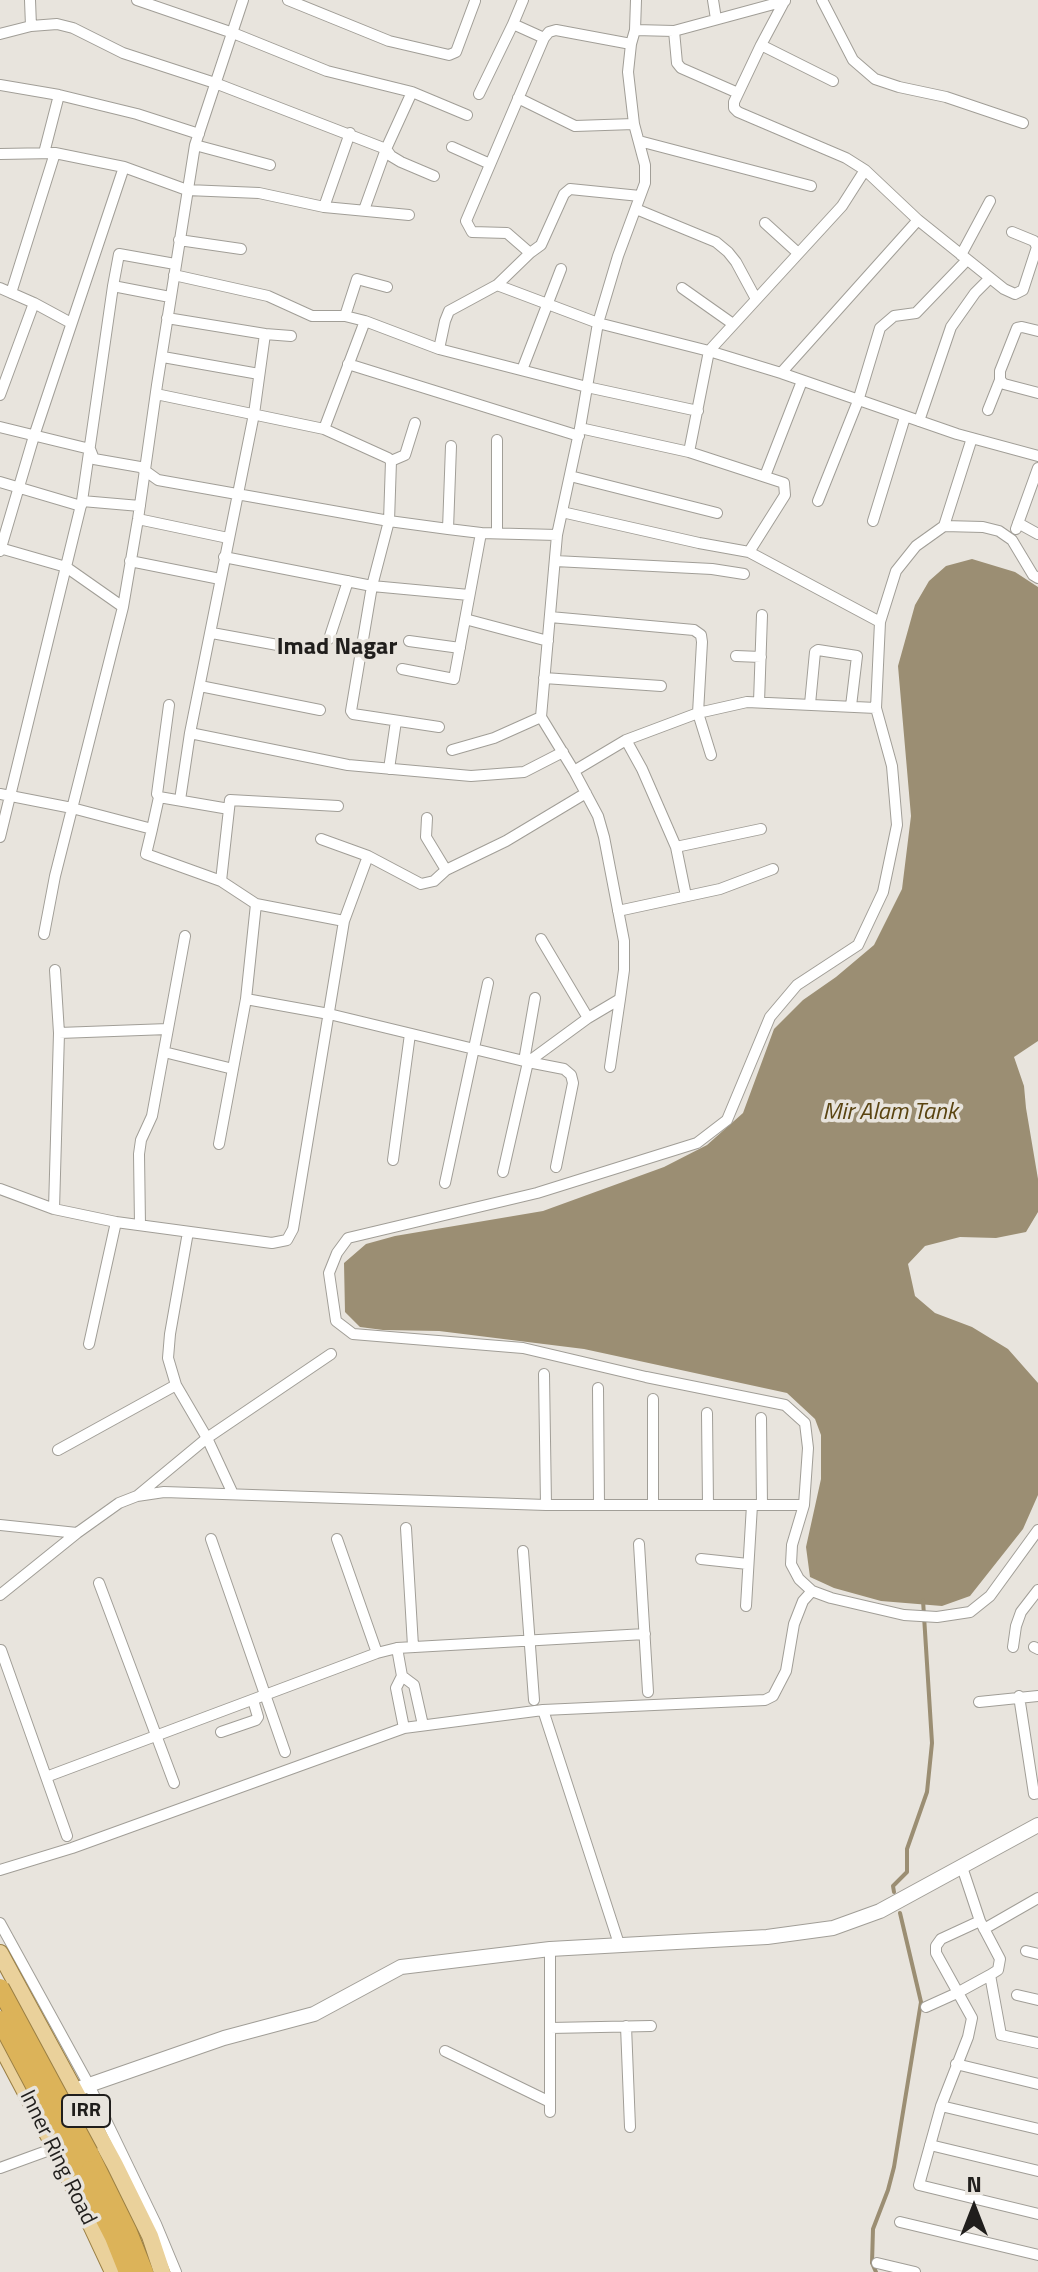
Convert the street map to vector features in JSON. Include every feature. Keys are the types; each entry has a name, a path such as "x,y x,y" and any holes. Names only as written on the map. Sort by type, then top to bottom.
{"highway":[{"path":"0,1988 94,2164 144,2272"},
{"path":"0,2020 98,2204 128,2272"}],"main road":[{"path":"33,2106 224,2038 314,2014 401,1967 550,1949 767,1937 833,1928 880,1911 1038,1825"},
{"name":"Inner Ring Road","path":"0,1953 82,2088 150,2236 162,2272"},
{"name":"Inner Ring Road","path":"0,2044 55,2148 113,2272"}],"street":[{"path":"30,0 31,26"},
{"path":"137,0 233,33 327,71 412,92 467,115"},
{"path":"44,934 123,607 174,269 197,140 243,0"},
{"path":"288,0 389,41 449,55 456,52 475,1"},
{"path":"479,94 523,0"},
{"path":"610,1067 624,956 604,837 586,793 541,717 557,535 598,323 645,183 645,165 634,124 628,72 636,0"},
{"path":"713,0 716,19"},
{"path":"635,30 674,31 785,0"},
{"path":"785,0 738,93 734,108 846,158 865,170 918,220 1004,289 1015,294 1023,290 1037,247 1034,241 1012,232"},
{"path":"822,0 853,60 875,79 946,97 1023,123"},
{"path":"0,34 31,26 57,24 73,28 123,53 350,133 386,149 401,162 434,176"},
{"path":"513,24 544,38"},
{"path":"530,253 507,233 480,233 469,229 466,221 544,38 556,30 631,44"},
{"path":"674,31 677,63 681,68 738,93"},
{"path":"761,45 833,81"},
{"path":"0,85 59,95 137,114 197,140 270,165"},
{"path":"364,210 386,149 412,92"},
{"path":"11,293 49,153 59,95"},
{"path":"518,98 575,126 634,124"},
{"path":"324,207 350,133"},
{"path":"639,141 811,186"},
{"path":"452,147 490,164"},
{"path":"0,155 49,153 124,167 187,190 259,193 324,207 409,215"},
{"path":"123,607 66,567 0,549 34,436 124,167"},
{"path":"689,452 709,351 842,206 865,170"},
{"path":"439,349 449,311 497,285 544,241 564,194 570,189 640,196"},
{"path":"818,501 858,401 880,328 894,316 916,313 964,258 990,201"},
{"path":"636,209 716,242 736,262 756,299"},
{"path":"781,373 918,220"},
{"path":"765,223 798,253"},
{"path":"179,240 241,249"},
{"path":"0,837 5,796 82,504 119,254 268,296 312,316 345,316 439,349 587,387 698,411"},
{"path":"522,370 561,269"},
{"path":"919,421 951,327 990,278"},
{"path":"345,316 357,279 387,287"},
{"path":"497,285 598,323 709,351 905,417 1038,456"},
{"path":"113,286 170,297"},
{"path":"0,288 71,323"},
{"path":"682,288 733,324"},
{"path":"0,395 34,303"},
{"path":"167,318 291,336"},
{"path":"324,429 365,321"},
{"path":"988,410 1017,328 1038,331"},
{"path":"180,800 190,733 254,414 265,334"},
{"path":"163,357 259,374"},
{"path":"348,364 579,432 689,452 784,483 785,495 749,552"},
{"path":"1000,380 1004,384 1038,393"},
{"path":"765,476 802,381"},
{"path":"156,394 324,429 391,461"},
{"path":"873,521 905,417"},
{"path":"391,461 405,455 415,423"},
{"path":"0,427 90,449"},
{"path":"972,438 944,526 916,546 896,571 880,622 876,708 892,766 897,825 883,892 858,945 797,985 770,1017 727,1120 697,1143 537,1193 348,1238 337,1253 329,1273 336,1321 353,1334 523,1348 785,1405 805,1423 808,1448 804,1505 792,1545 791,1564 799,1579 812,1591 831,1598 904,1615 933,1617 970,1612 990,1596 1038,1530"},
{"path":"497,440 497,532"},
{"path":"448,529 451,446"},
{"path":"90,449 94,459 140,467 158,480 389,521 481,533 557,535"},
{"path":"391,461 389,521 372,586 351,711 353,714 439,727"},
{"path":"1038,468 1017,526 1038,534"},
{"path":"570,476 717,513"},
{"path":"0,482 82,504 140,506"},
{"path":"562,512 749,552 880,622"},
{"path":"138,519 228,538"},
{"path":"944,526 983,527 999,531 1012,540 1033,575 1038,578"},
{"path":"402,669 454,679 481,533"},
{"path":"224,557 372,586 469,595"},
{"path":"130,561 220,579"},
{"path":"555,561 712,569 744,574"},
{"path":"329,639 348,581"},
{"path":"759,702 762,615"},
{"path":"550,617 694,630 701,635 698,713 711,755"},
{"path":"465,619 548,641"},
{"path":"212,633 294,648"},
{"path":"409,641 460,648"},
{"path":"810,704 815,652 818,650 857,656 851,706"},
{"path":"736,656 761,657"},
{"path":"544,678 661,686"},
{"path":"200,686 320,710"},
{"path":"574,771 626,740 698,713 747,702 876,708"},
{"path":"169,705 159,797 146,854 221,881 256,904 344,921"},
{"path":"452,750 494,738 541,717"},
{"path":"389,769 396,721"},
{"path":"190,733 348,765 471,776 524,772 563,752"},
{"path":"626,740 676,847 686,896"},
{"path":"321,839 368,856 421,884 434,881 446,870 506,841 586,793"},
{"path":"5,796 72,808 152,829"},
{"path":"159,797 229,809"},
{"path":"221,881 230,800 338,806"},
{"path":"427,818 426,837 446,870"},
{"path":"676,847 761,829"},
{"path":"0,1189 54,1209 116,1222 272,1243 287,1240 293,1229 344,921 368,856"},
{"path":"618,911 720,889 773,869"},
{"path":"219,1144 246,999 256,904"},
{"path":"140,1225 141,1140 150,1123 185,936"},
{"path":"541,939 588,1018"},
{"path":"54,1209 59,1033 55,970"},
{"path":"445,1183 488,983"},
{"path":"503,1172 526,1061 535,998"},
{"path":"246,999 329,1014 564,1069 571,1075 573,1083 556,1167"},
{"path":"526,1061 620,999"},
{"path":"59,1033 168,1029"},
{"path":"393,1160 410,1034"},
{"path":"164,1052 233,1069"},
{"path":"89,1344 116,1222"},
{"path":"188,1232 168,1358 176,1385 207,1438 233,1494"},
{"path":"137,1496 207,1438 331,1354"},
{"path":"544,1374 546,1505"},
{"path":"58,1450 176,1385"},
{"path":"598,1388 599,1505"},
{"path":"653,1399 653,1505"},
{"path":"707,1413 708,1505"},
{"path":"746,1606 748,1564 757,1505 761,1418"},
{"path":"0,1595 119,1503 137,1496 164,1492 546,1505 804,1505"},
{"path":"0,1525 77,1533"},
{"path":"406,1528 413,1646"},
{"path":"211,1539 285,1752"},
{"path":"337,1539 377,1653"},
{"path":"639,1544 648,1692"},
{"path":"523,1551 534,1700"},
{"path":"701,1559 748,1564"},
{"path":"99,1583 174,1783"},
{"path":"1013,1647 1021,1612 1038,1590"},
{"path":"0,1870 72,1848 404,1728 543,1710 765,1700 773,1696 786,1671 794,1624 803,1601 812,1591"},
{"path":"46,1777 397,1648 645,1634"},
{"path":"397,1648 402,1676 396,1688 404,1728"},
{"path":"1,1650 67,1836"},
{"path":"402,1676 414,1685 423,1725"},
{"path":"1019,1696 1034,1794 1038,1793"},
{"path":"979,1702 1038,1696"},
{"path":"221,1732 256,1720 258,1717 253,1700"},
{"path":"543,1710 620,1947"},
{"path":"926,2007 990,1975 1001,1964 982,1925 962,1867"},
{"path":"1038,1898 982,1925 941,1939 936,1946 936,1953 972,2018 968,2037 941,2106 919,2185 1038,2214"},
{"path":"0,1923 82,2088 156,2224 176,2272"},
{"path":"445,2051 550,2107 550,1949"},
{"path":"1026,1951 1038,1954"},
{"path":"990,1975 1001,2035 1038,2043"},
{"path":"1017,1995 1038,2000"},
{"path":"626,2026 630,2127"},
{"path":"550,2028 651,2026"},
{"path":"956,2064 1038,2084"},
{"path":"941,2106 1038,2129"},
{"path":"930,2145 1038,2171"},
{"path":"0,2168 55,2148"},
{"path":"900,2222 1038,2255"},
{"path":"877,2263 915,2272"}],"water":[{"name":"Mir Alam Tank","path":"972,559 1015,572 1038,587 1038,1041 1014,1057 1024,1086 1038,1179 1038,1212 1026,1232 996,1238 960,1237 925,1246 908,1264 915,1296 935,1313 972,1327 1008,1349 1038,1383 1038,1495 1023,1529 970,1596 942,1606 881,1601 834,1588 810,1577 806,1547 821,1479 821,1435 815,1419 787,1393 584,1349 439,1331 360,1327 345,1312 344,1263 366,1244 395,1236 543,1211 664,1167 707,1145 743,1113 774,1029 803,1000 874,945 902,889 911,816 898,666 915,605 929,581 946,566"}],"waterway":[{"path":"894,1892 893,1886 907,1872 907,1849 927,1792 932,1743 923,1600"},
{"path":"876,2272 872,2263 873,2229 894,2167 921,2002 900,1913"}],"district":[{"name":"Imad Nagar","path":"337,648"}]}
